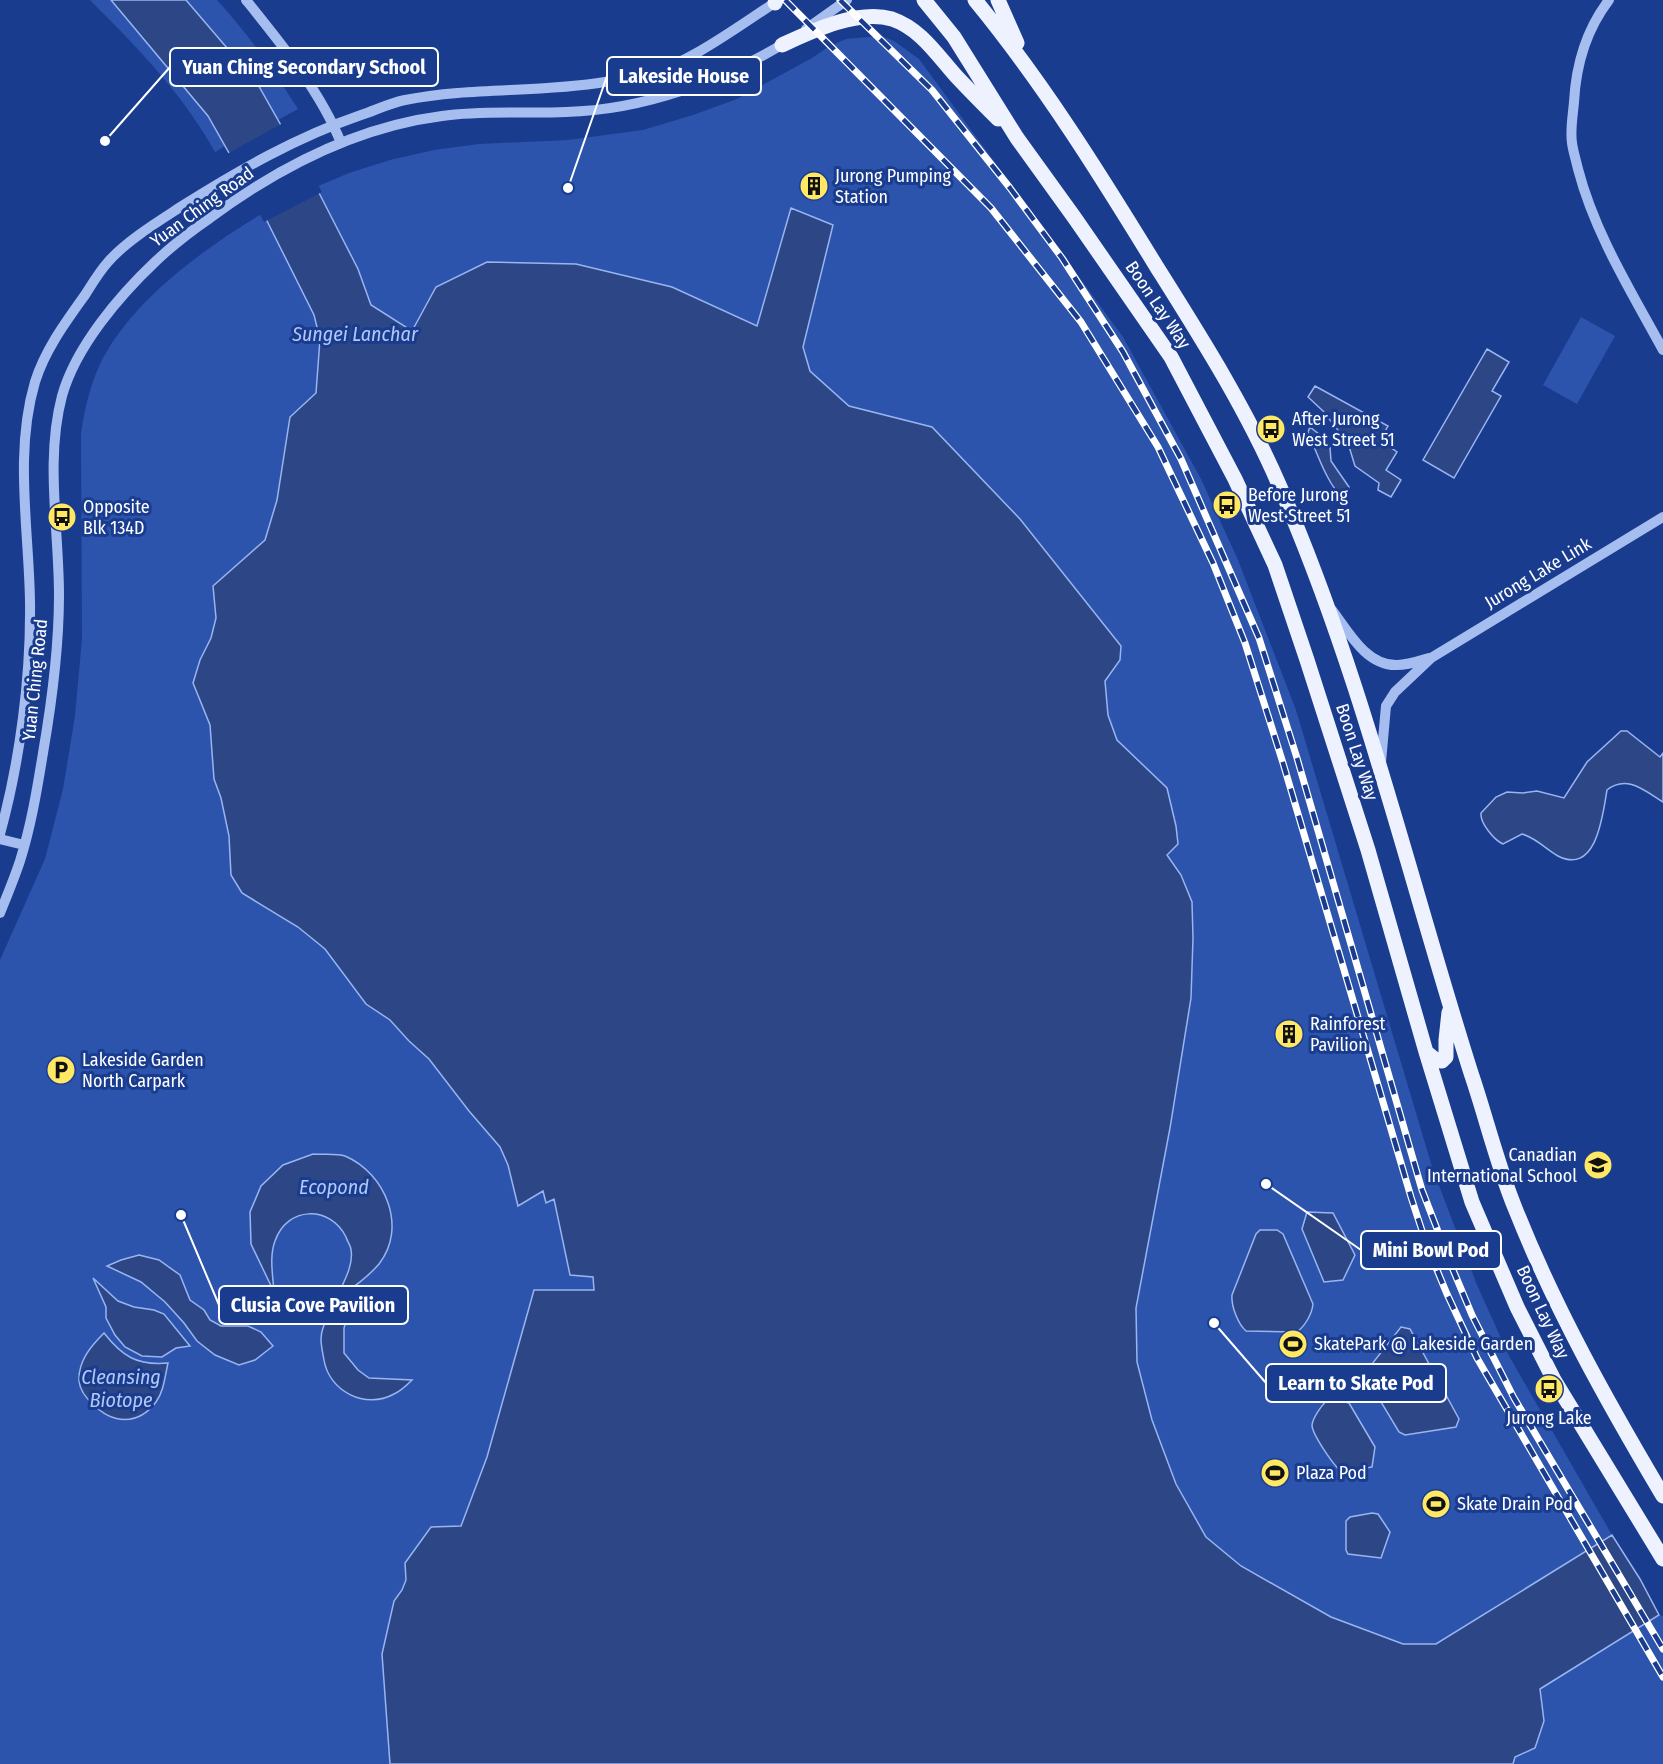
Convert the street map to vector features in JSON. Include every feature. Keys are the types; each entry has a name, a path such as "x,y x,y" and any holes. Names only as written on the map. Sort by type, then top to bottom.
{"main road":[{"name":"Boon Lay Way","path":"924,0 954,36 1017,138 1171,357 1235,479 1275,565 1368,850 1472,1202 1517,1307 1554,1380 1663,1559"},
{"name":"Boon Lay Way","path":"975,0 1037,79 1118,204 1217,364 1261,445 1281,488 1324,600 1381,768 1450,1006 1509,1193 1541,1269 1580,1351 1663,1497"},
{"path":"998,0 1016,42 1037,79"},
{"path":"782,45 817,29 850,20 872,17 891,19 912,29 932,47 957,77 1017,138"},
{"path":"1426,1052 1442,1062 1446,1057 1450,1006"}],"street":[{"path":"246,0 289,55 334,124 341,142"},
{"name":"Yuan Ching Road","path":"0,913 19,864 35,804 56,674 59,583 54,465 63,393 75,366 99,324 130,285 172,245 246,191 341,142 398,124 444,115 570,112 651,99 707,82 744,67 782,45 847,0"},
{"path":"1609,0 1598,14 1584,46 1575,86 1571,129 1572,145 1583,186 1601,235 1663,350"},
{"name":"Yuan Ching Road","path":"0,836 9,799 28,667 30,606 25,511 25,444 34,384 48,350 109,261 153,225 236,172 294,141 334,124 402,101 456,92 557,89 644,76 687,58 777,1"},
{"name":"Jurong Lake Link","path":"1381,768 1386,706 1395,692 1431,658 1663,517"},
{"name":"Jurong Lake Link","path":"1324,600 1366,654 1389,664 1398,665 1431,658"},
{"path":"0,836 24,845"}],"shaded area":[{"path":"90,0 111,0 208,116 225,146 215,152 174,91"},
{"path":"186,0 217,0 240,26 298,109 278,120 257,83"},
{"path":"881,36 894,41 919,59 1123,337 1201,479 1238,560 1296,710 1433,1170 1477,1285 1509,1356 1612,1535 1436,1644 1403,1644 1331,1617 1241,1566 1206,1537 1176,1484 1152,1420 1137,1362 1136,1308 1170,1128 1191,998 1192,902 1181,875 1167,855 1167,789 1117,740 1108,715 1105,681 1120,660 1121,646 1020,519 932,427 849,406 810,371 803,347 833,225 791,209 757,326 672,287 576,264 488,262 436,287 412,331 371,305 358,269 316,187 349,173 390,160 434,150 479,144 568,140 643,130 737,99 846,39"},
{"path":"263,213 314,315 320,339 316,393 290,417 277,500 265,540 213,586 216,618 211,638 200,660 193,683 210,725 214,779 221,798 229,836 232,875 242,893 298,927 325,949 366,1004 390,1020 429,1059 500,1147 508,1165 518,1206 543,1191 554,1198 570,1275 593,1276 594,1290 487,1457 461,1526 405,1563 406,1580 394,1601 382,1654 390,1764 0,1764 0,960 45,859 63,789 75,716 82,639 81,433 86,406 97,371 115,339 132,317 172,277 194,259"},
{"path":"1581,317 1615,336 1577,404 1543,385"},
{"path":"1659,1615 1663,1616 1663,1764 1513,1764 1515,1757 1544,1721 1540,1689"}],"water":[{"name":"Sungei Lanchar","path":"111,0 186,0 257,83 316,187 358,269 371,305 412,331 436,287 487,262 576,264 672,287 757,326 791,208 833,225 803,347 810,371 849,406 932,427 1020,519 1121,646 1120,660 1105,681 1108,715 1117,740 1167,788 1178,844 1167,855 1181,875 1192,902 1191,998 1170,1128 1136,1308 1137,1362 1152,1420 1176,1484 1206,1537 1241,1566 1331,1617 1403,1644 1436,1644 1612,1535 1640,1579 1659,1615 1540,1689 1544,1721 1535,1748 1515,1757 1513,1764 390,1764 382,1654 394,1601 406,1580 405,1563 431,1527 461,1526 487,1457 534,1290 594,1290 593,1277 570,1275 554,1199 546,1203 543,1191 518,1206 508,1165 500,1147 429,1059 390,1020 366,1004 325,949 298,927 242,893 231,875 229,836 221,798 214,779 210,725 193,683 200,660 211,638 216,618 213,586 265,540 277,500 290,417 316,393 320,339 314,315 263,213 208,116"},
{"path":"1487,349 1509,362 1492,391 1501,396 1454,478 1423,460"},
{"path":"1315,386 1388,426 1380,440 1397,452 1386,470 1401,480 1391,497 1378,490 1379,483 1355,466 1348,443 1323,411 1308,397"},
{"path":"1310,427 1324,438 1330,447 1331,461 1349,487 1348,494 1343,497 1333,486 1323,467 1308,432"},
{"path":"1621,731 1627,731 1660,757 1663,753 1663,802 1636,786 1614,785 1607,790 1600,826 1590,850 1582,857 1571,860 1558,856 1522,834 1503,844 1488,831 1481,813 1496,797 1507,792 1537,791 1564,798 1587,762"},
{"name":"Ecopond","path":"313,1154 341,1155 359,1164 381,1188 392,1218 392,1234 388,1249 379,1264 336,1299 349,1269 351,1250 346,1237 330,1219 320,1215 299,1216 289,1221 281,1229 272,1253 274,1292 251,1244 250,1212 261,1186 283,1165"},
{"path":"1307,1212 1333,1213 1355,1255 1343,1280 1324,1282 1302,1229"},
{"path":"1260,1230 1277,1230 1283,1234 1313,1304 1308,1320 1297,1332 1246,1331 1236,1314 1232,1295 1256,1234"},
{"path":"139,1255 159,1260 180,1275 190,1300 204,1310 210,1320 221,1326 248,1326 261,1332 273,1346 255,1360 239,1365 215,1355 197,1341 165,1302 141,1282 107,1266"},
{"path":"93,1278 118,1301 164,1314 190,1346 176,1348 162,1357 142,1356 125,1347 106,1318 106,1307"},
{"path":"354,1294 344,1328 344,1353 358,1370 369,1378 412,1380 399,1391 383,1398 372,1400 350,1395 333,1381 327,1371 321,1340 325,1323 336,1309"},
{"path":"1401,1327 1410,1329 1459,1419 1456,1427 1405,1435 1399,1432 1366,1377 1368,1369"},
{"name":"Cleansing Biotope","path":"104,1333 117,1348 131,1358 147,1363 168,1363 159,1398 149,1410 141,1415 125,1420 108,1416 90,1402 81,1388 79,1374 83,1360"},
{"path":"1330,1398 1349,1403 1375,1447 1372,1467 1343,1472 1330,1459 1320,1443 1312,1425 1319,1410"},
{"path":"1378,1514 1390,1532 1381,1558 1348,1554 1346,1521 1350,1517"}],"pier":[{"path":"283,123 322,192 264,222 227,154"}],"railway":[{"path":"785,0 991,208 1081,322 1158,447 1213,563 1245,643 1427,1246 1477,1358 1663,1677"},
{"path":"840,0 932,90 1010,188 1062,258 1123,352 1181,459 1259,638 1297,758 1422,1190 1451,1265 1472,1315 1514,1398 1663,1649"}],"place":[{"name":"Yuan Ching Secondary School","path":"105,141"},
{"name":"Jurong Pumping Station","path":"814,186"},
{"name":"Lakeside House","path":"568,188"},
{"name":"After Jurong West Street 51","path":"1271,429"},
{"name":"Before Jurong West Street 51","path":"1227,505"},
{"name":"Opposite Blk 134D","path":"62,517"},
{"name":"Rainforest Pavilion","path":"1289,1034"},
{"name":"Lakeside Garden North Carpark","path":"61,1070"},
{"name":"Canadian International School","path":"1598,1165"},
{"name":"Mini Bowl Pod","path":"1266,1184"},
{"name":"Clusia Cove Pavilion","path":"181,1215"},
{"name":"Learn to Skate Pod","path":"1214,1323"},
{"name":"SkatePark @ Lakeside Garden","path":"1293,1344"},
{"name":"Jurong Lake","path":"1549,1389"},
{"name":"Plaza Pod","path":"1275,1473"},
{"name":"Skate Drain Pod","path":"1436,1504"}]}
